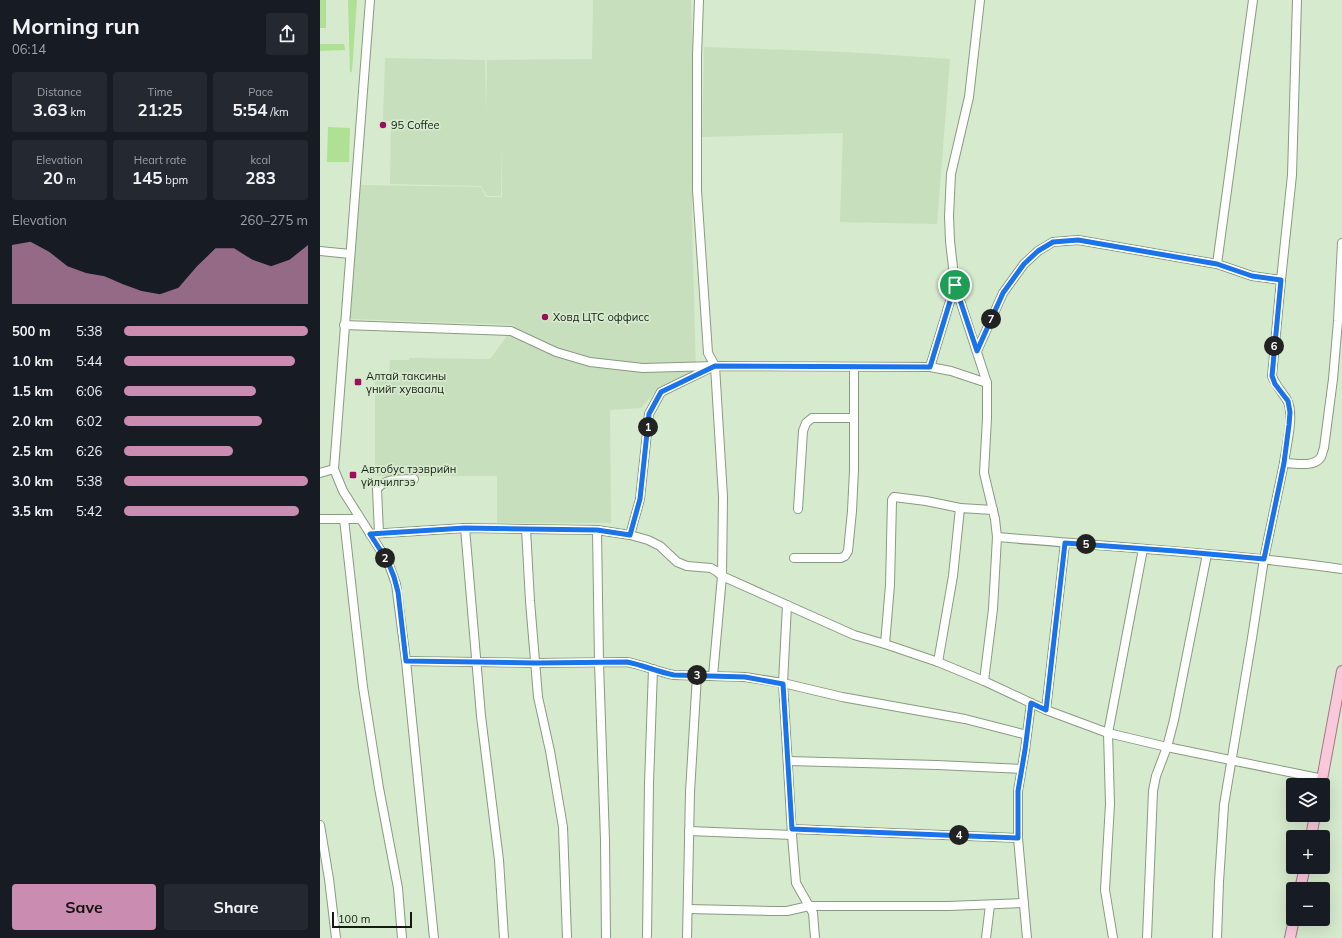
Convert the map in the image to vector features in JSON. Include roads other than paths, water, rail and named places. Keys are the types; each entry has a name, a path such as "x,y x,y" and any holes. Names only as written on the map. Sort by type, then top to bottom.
{"main road":[{"path":"1323,778 1342,671"},
{"path":"1290,938 1293,926"}],"street":[{"path":"370,0 334,468 342,491 388,562 398,592 434,938"},
{"path":"699,0 697,56 697,190 708,353 715,366 723,498 722,576 713,676"},
{"path":"980,0 969,97 954,159 950,187 949,228 955,285 987,383 988,418 984,473 993,510 997,537 992,610 984,681"},
{"path":"1217,264 1253,0"},
{"path":"1217,938 1224,805 1264,559 1284,463 1289,425 1290,412 1288,401 1275,384 1272,376 1292,175 1297,0"},
{"path":"977,351 1003,293 1024,264 1038,251 1053,242 1078,240 1217,264 1252,276 1281,280"},
{"path":"1284,463 1314,463 1321,458 1324,448 1333,379 1342,244"},
{"path":"320,251 350,254"},
{"path":"930,367 955,285"},
{"path":"344,325 511,331 556,352 590,362 643,368 715,366 930,367 952,371 987,383"},
{"path":"630,535 640,499 649,414 661,392 715,366"},
{"path":"794,558 841,558 846,556 848,551 854,470 854,367"},
{"path":"798,510 801,449 803,431 806,423 812,418 853,418"},
{"path":"320,473 334,468"},
{"path":"379,533 377,489 382,483 393,480 414,480"},
{"path":"886,644 890,585 892,500 894,497 920,500 960,508 993,510"},
{"path":"938,662 953,576 960,508"},
{"path":"320,519 360,519"},
{"path":"344,519 363,687 379,788 398,888 402,938"},
{"path":"370,534 465,528 597,530 630,535 660,546 677,562 687,566 710,568 722,576 854,635 886,644 938,662 984,681 1046,710 1108,733 1232,760 1306,778"},
{"path":"465,528 486,763 499,860 504,938"},
{"path":"526,529 538,698 550,752 563,827 567,938"},
{"path":"597,530 606,938"},
{"path":"997,537 1264,559 1342,569"},
{"path":"1046,710 1065,543"},
{"path":"1112,938 1106,890 1110,804 1108,733 1143,549"},
{"path":"1147,938 1153,791 1156,776 1167,747 1208,554"},
{"path":"787,605 783,684 796,884 813,913 815,938"},
{"path":"406,661 536,663 627,662 639,664 663,673 674,675 745,677 842,697 965,719 1027,735"},
{"path":"647,936 649,783 653,669"},
{"path":"687,938 690,792 697,675"},
{"path":"1027,938 1018,838 1018,791 1031,703"},
{"path":"788,761 1021,769"},
{"path":"320,825 329,879 336,938"},
{"path":"689,831 1018,838"},
{"path":"688,909 787,911 809,906 990,905 1024,903"},
{"path":"986,938 990,905"}],"place":[{"name":"95 Coffee","path":"383,125"},
{"name":"Ховд ЦТС оффисс","path":"545,317"},
{"name":"Алтай таксины үнийг хуваалц","path":"358,382"},
{"name":"Автобус тээврийн үйлчилгээ","path":"353,475"}]}
